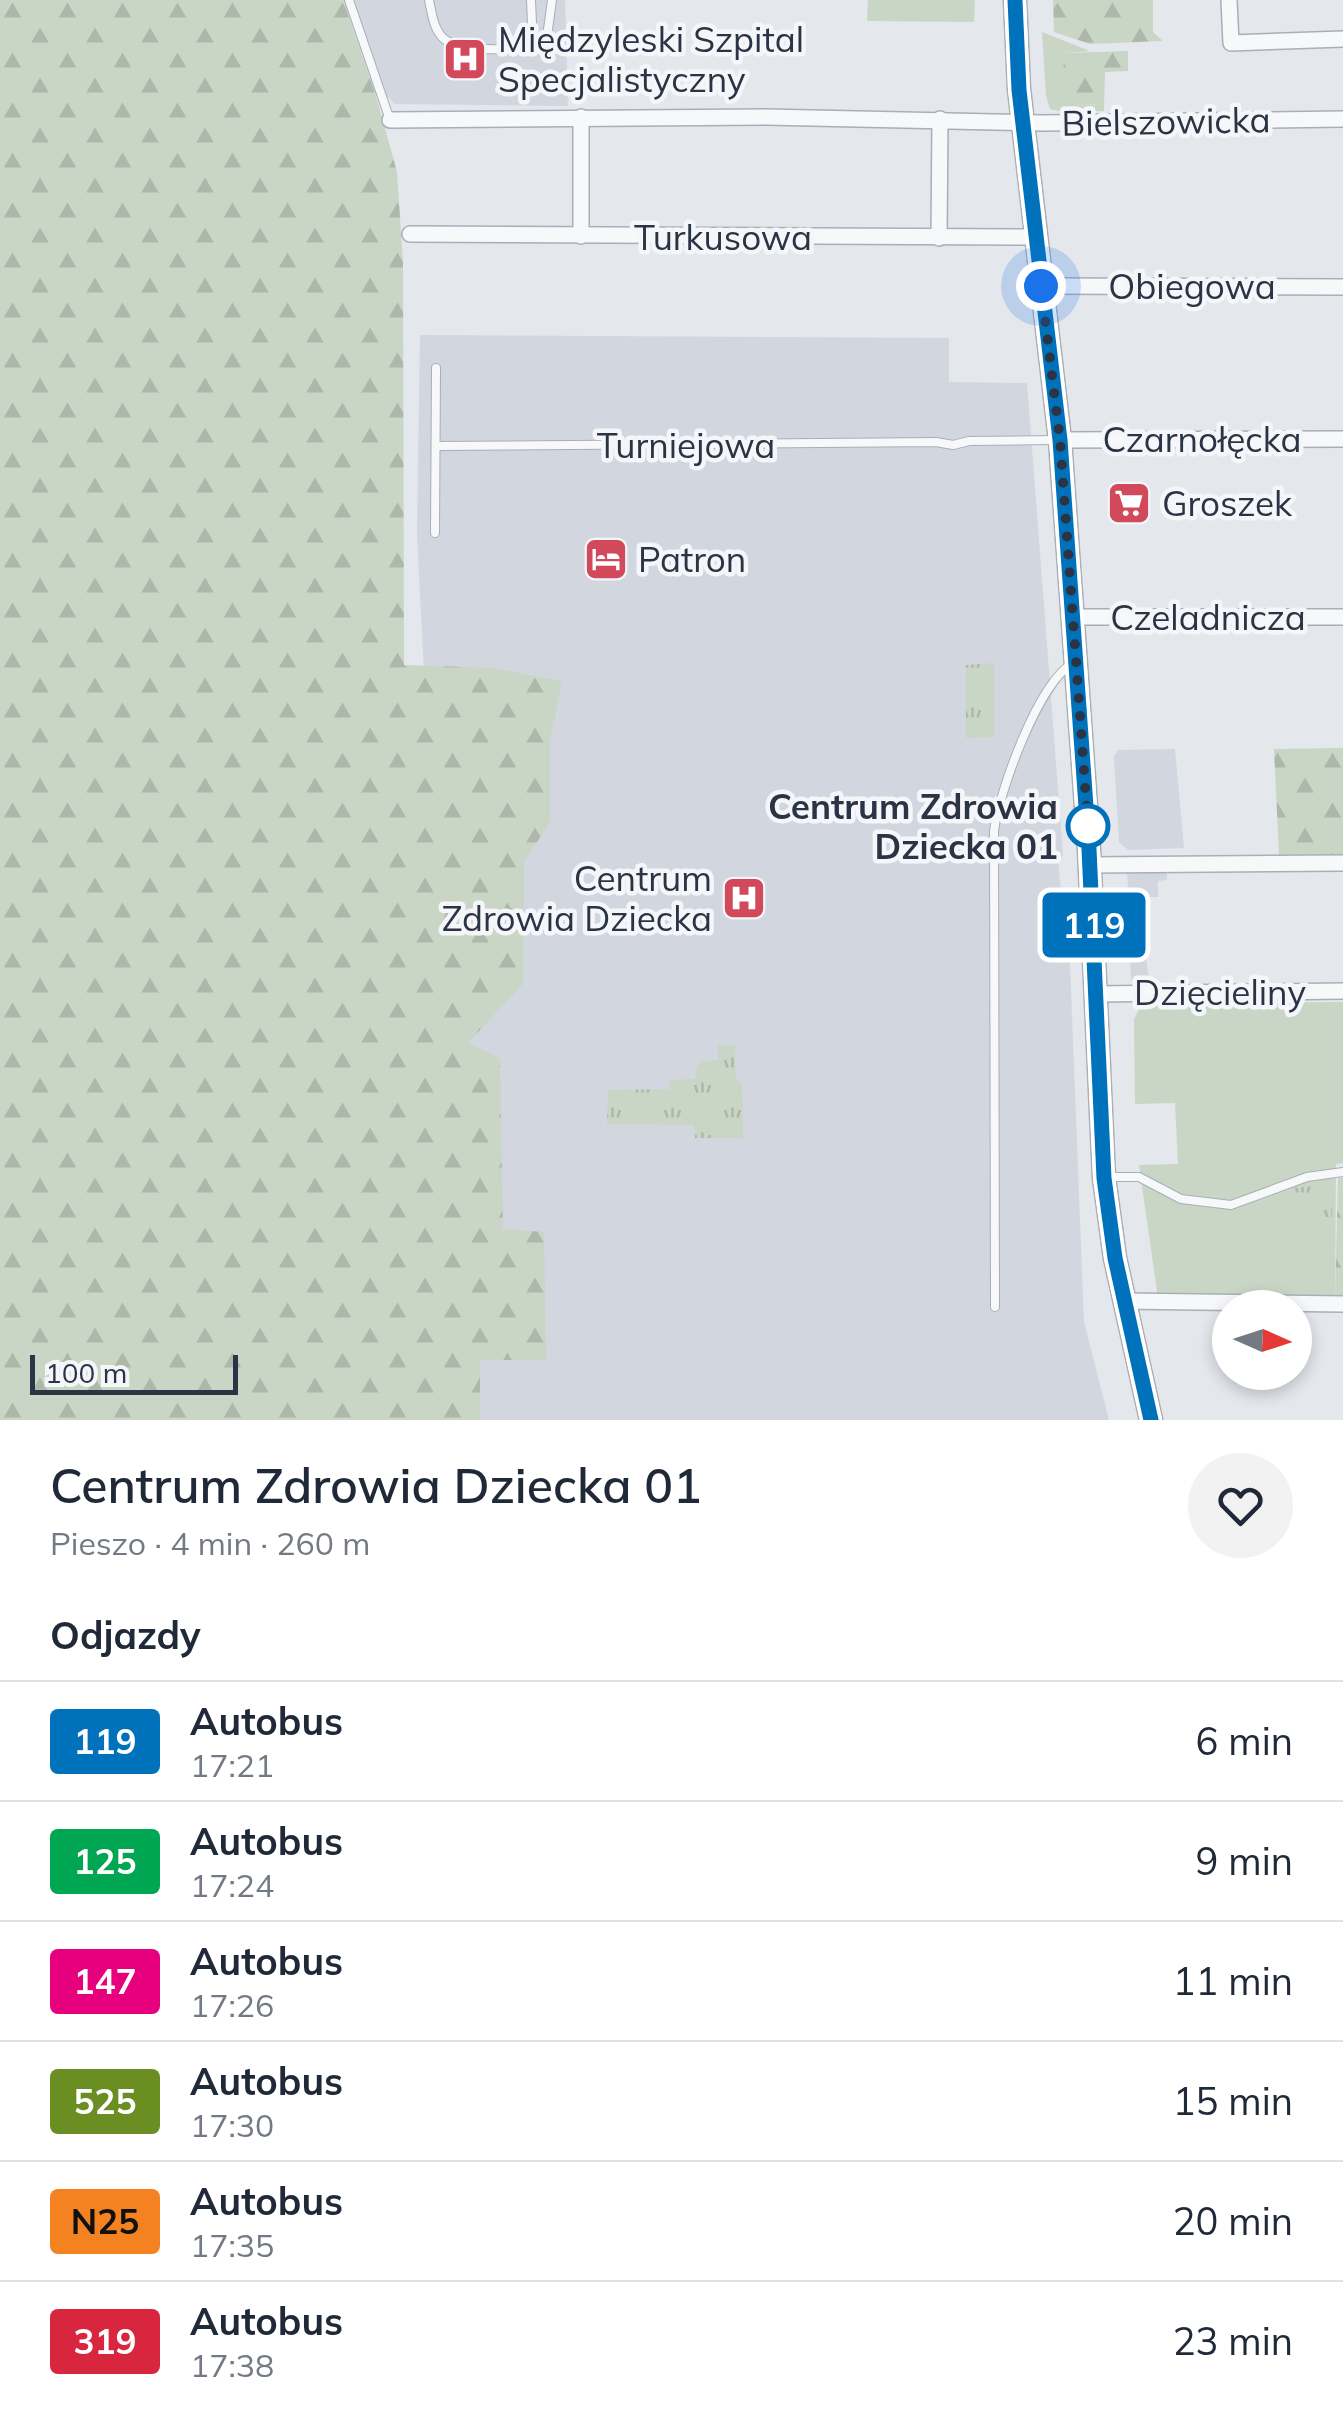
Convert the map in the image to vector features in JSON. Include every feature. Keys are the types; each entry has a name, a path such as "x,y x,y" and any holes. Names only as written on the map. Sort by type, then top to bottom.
{"street":[{"path":"1015,0 1023,120 1060,440 1090,865 1104,1178 1124,1301 1151,1420"},
{"path":"1230,0 1231,43 1343,39"},
{"name":"Bielszowicka","path":"390,120 582,117 1044,123 1343,119"},
{"path":"581,236 582,117"},
{"path":"939,238 940,119"},
{"name":"Turkusowa","path":"410,234 1036,237"},
{"name":"Obiegowa","path":"1041,286 1343,286"},
{"name":"Czarnołęcka","path":"1060,440 1343,438"},
{"name":"Czeladnicza","path":"1073,617 1343,617"},
{"path":"1090,865 1343,863"},
{"name":"Dzięcieliny","path":"1097,994 1343,991"},
{"path":"1124,1301 1343,1304"}],"lane":[{"path":"349,0 390,120"},
{"path":"429,0 436,30 462,48 546,44 552,0"},
{"path":"532,0 532,47"},
{"path":"435,533 436,368"},
{"name":"Turniejowa","path":"436,446 936,442 953,445 970,441 1060,440"},
{"path":"995,1307 994,832 1004,781 1053,681 1076,662"},
{"path":"1104,1178 1139,1176 1181,1198 1231,1205 1306,1176 1343,1172"}],"shaded area":[{"name":"Międzyleski Szpital Specjalistyczny","path":"343,0 565,0 568,106 394,104 389,97 376,96"},
{"name":"Centrum Zdrowia Dziecka","path":"420,335 949,338 949,382 1027,383 1063,855 1058,860 1065,937 1069,940 1084,1322 1109,1420 398,1420 433,850 417,535"},
{"path":"1175,749 1184,848 1128,850 1119,842 1114,757 1118,750"},
{"path":"1127,870 1167,870 1167,880 1158,881 1158,897 1141,897 1142,924 1130,924"},
{"path":"1143,934 1149,980 1131,980 1130,935"}],"green space":[{"path":"0,0 343,0 376,96 397,172 403,262 404,665 494,668 562,681 550,740 550,822 524,862 523,984 468,1043 500,1058 503,1229 544,1232 546,1360 480,1360 480,1420 0,1420"},
{"path":"868,0 975,0 974,22 867,21"},
{"path":"1053,0 1153,0 1153,32 1163,41 1090,44 1054,32"},
{"path":"1042,32 1090,51 1064,53 1073,104 1104,105 1104,111 1050,109"},
{"path":"1128,51 1128,71 1105,72 1104,105 1073,104 1065,95 1063,53"},
{"path":"994,663 994,737 966,738 966,665"},
{"path":"1343,748 1343,854 1279,855 1274,749"},
{"path":"1343,1002 1343,1163 1336,1164 1335,1299 1312,1299 1312,1290 1212,1290 1212,1298 1158,1298 1139,1165 1178,1164 1175,1103 1135,1104 1134,1019 1142,1004"},
{"path":"718,1045 735,1045 736,1079 742,1084 743,1138 695,1138 694,1125 607,1124 608,1090 669,1089 670,1080 695,1079 697,1066 703,1061 718,1060"},
{"path":"1338,1178 1343,1178 1343,1299 1335,1299"},
{"path":"1333,1185 1332,1218 1287,1212 1289,1188"}],"bus line":[{"name":"119","path":"1015,0 1019,90 1060,440 1089,849 1104,1178 1115,1258 1151,1420"}],"place":[{"name":"Międzyleski Szpital Specjalistyczny","path":"465,59"},
{"name":"Groszek","path":"1129,503"},
{"name":"Patron","path":"606,559"},
{"name":"Centrum Zdrowia Dziecka 01","path":"1088,826"},
{"name":"Centrum Zdrowia Dziecka","path":"744,898"}],"route":[{"path":"1041,286 1060,440 1088,826"}]}
